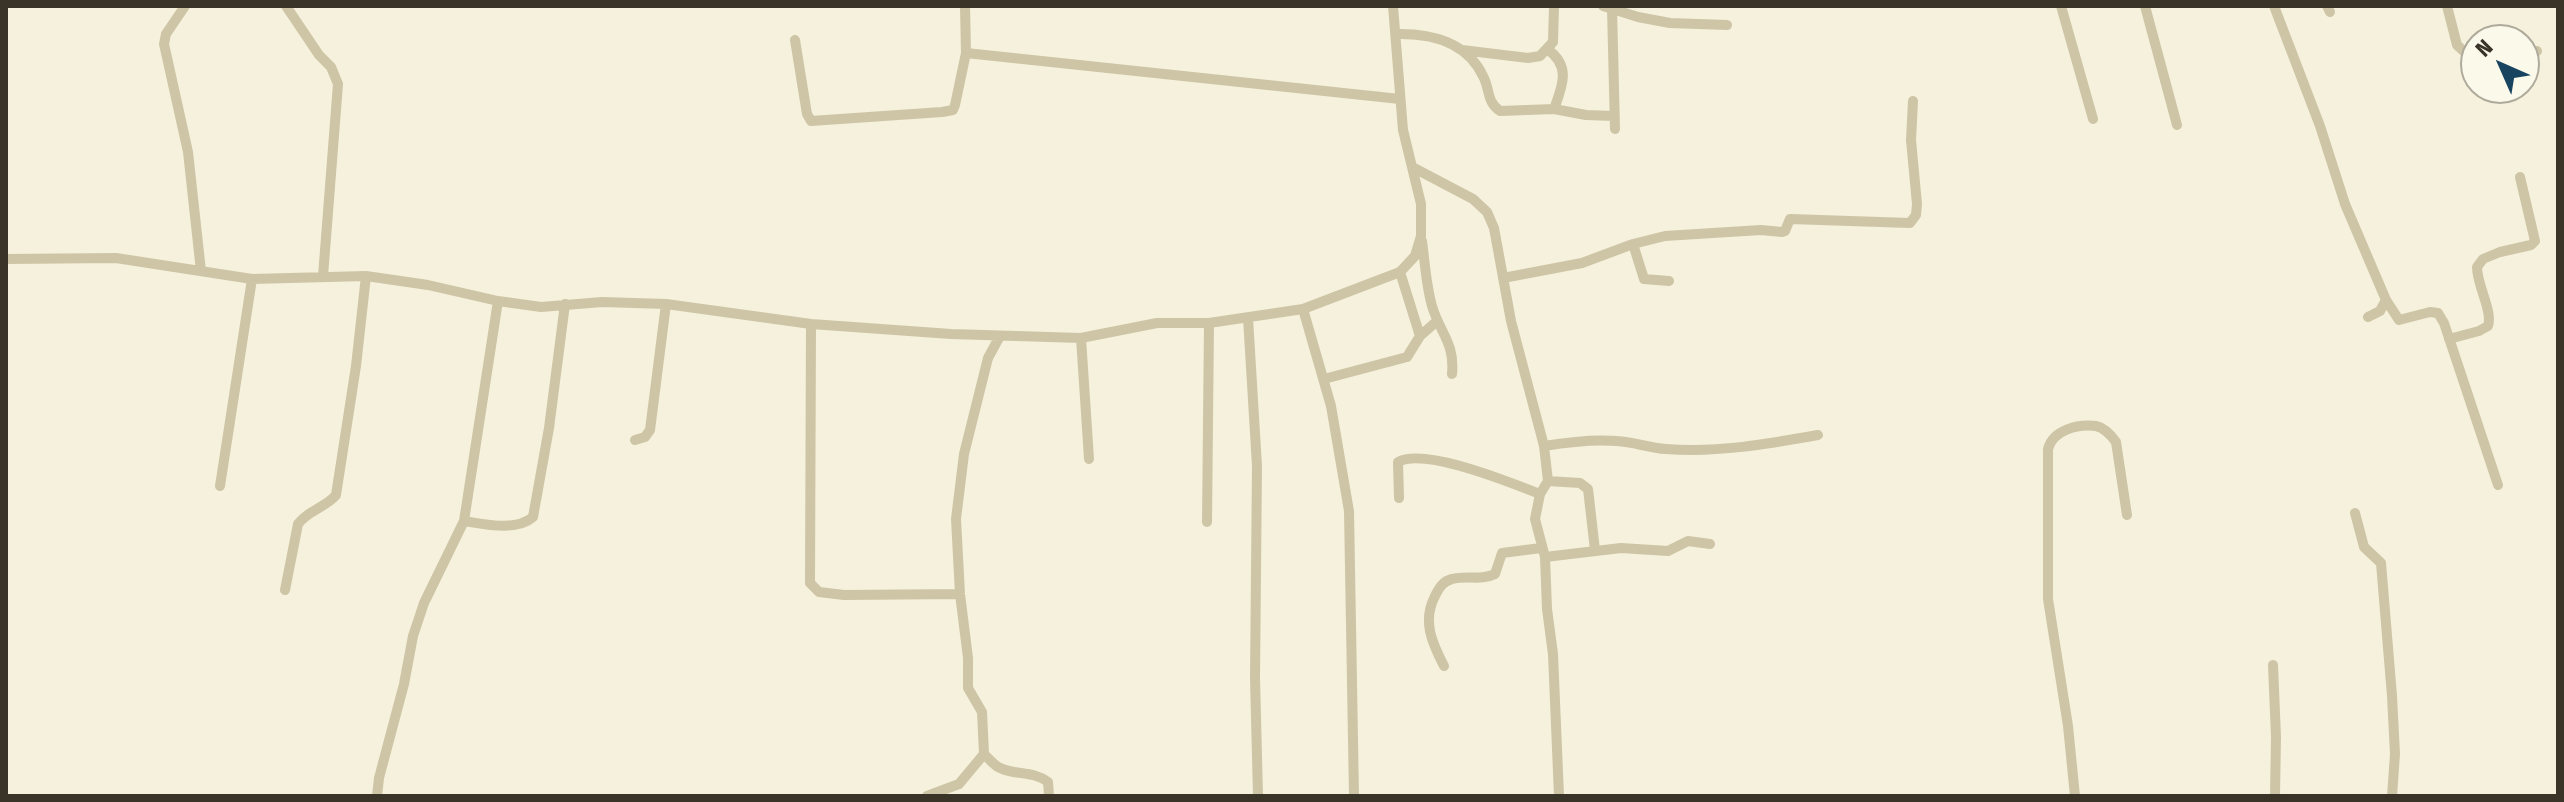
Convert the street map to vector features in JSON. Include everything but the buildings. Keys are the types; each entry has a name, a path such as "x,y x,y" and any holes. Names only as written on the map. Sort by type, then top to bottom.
{"street":[{"path":"185,6 166,34 164,44 188,152 201,271"},
{"path":"286,6 319,55 331,67 338,84 323,276"},
{"path":"795,40 807,114 816,123 953,110 966,53 965,6"},
{"path":"1393,6 1403,130 1421,204 1421,236 1431,304 1451,344 1452,374"},
{"path":"1461,50 1528,58 1540,56 1553,42 1554,6"},
{"path":"2061,6 2093,119"},
{"path":"2145,6 2177,125"},
{"path":"2274,6 2320,126 2345,204 2386,300 2399,320 2438,313 2498,485"},
{"path":"2447,6 2460,48"},
{"path":"1615,129 1607,7 1670,23 1727,25"},
{"path":"1396,34 1423,33 1446,40 1461,50 1483,76 1489,100 1500,111 1554,109 1614,116"},
{"path":"1547,49 1560,62 1565,76 1554,109"},
{"path":"966,53 1400,99"},
{"path":"1503,278 1582,263 1665,236 1700,232 1782,232 1790,219 1910,223 1916,215 1911,140 1913,101"},
{"path":"1414,168 1473,199 1487,212 1494,228 1511,321 1544,446 1548,481 1540,494 1535,519 1543,552 1553,654 1559,796"},
{"path":"2449,339 2479,331 2488,326 2491,319 2477,281 2477,267 2483,259 2531,245 2535,241 2520,177"},
{"path":"6,259 116,258 252,279 366,276 541,307 602,302 666,304 811,324 1081,338 1157,323 1209,323 1303,309 1400,272 1415,256 1421,236"},
{"path":"1633,244 1644,279 1669,281"},
{"path":"1400,272 1420,336"},
{"path":"285,590 298,524 330,503 336,495 366,276"},
{"path":"220,486 252,279"},
{"path":"2368,317 2380,311 2386,300"},
{"path":"377,796 413,636 424,603 464,521 498,301"},
{"path":"464,521 495,526 523,523 533,517 549,428 565,304"},
{"path":"635,440 645,437 650,430 666,304"},
{"path":"1303,309 1338,436 1349,511 1354,796"},
{"path":"1248,318 1257,466 1255,678 1258,796"},
{"path":"1324,379 1407,357 1420,336 1437,321"},
{"path":"1207,522 1209,323"},
{"path":"811,324 810,583 819,592 844,595 960,594"},
{"path":"927,796 959,784 984,754 982,712 968,688 956,519 959,483 988,358 1000,336"},
{"path":"1081,338 1089,459"},
{"path":"2075,796 2066,712 2048,599 2048,458 2051,438 2062,431 2097,426 2108,432 2116,442 2127,515"},
{"path":"1544,446 1616,440 1667,449 1732,448 1818,435"},
{"path":"1399,498 1396,467 1404,459 1434,460 1464,467 1540,494"},
{"path":"1548,481 1580,483 1588,489 1595,550"},
{"path":"2355,513 2364,547 2381,563 2395,754 2392,796"},
{"path":"1444,666 1429,634 1428,622 1428,611 1438,589 1449,579 1482,579 1495,574 1502,553 1621,548 1668,551 1688,541 1710,544"},
{"path":"2273,665 2276,704 2275,796"},
{"path":"984,754 1000,768 1037,774 1048,782 1049,796"}]}
